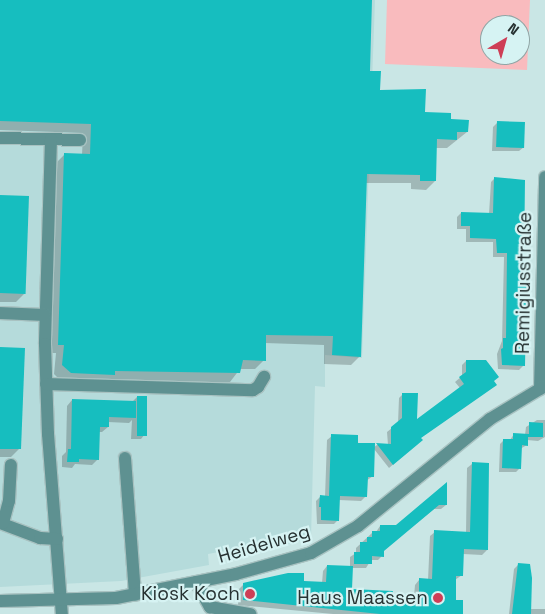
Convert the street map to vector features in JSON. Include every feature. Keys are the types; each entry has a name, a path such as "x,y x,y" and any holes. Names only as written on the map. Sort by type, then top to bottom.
{"street":[{"path":"0,138 80,140"},
{"path":"51,139 45,316 46,384 62,614"},
{"name":"Remigiusstraße","path":"542,388 545,177"},
{"path":"0,313 45,316"},
{"path":"46,384 253,390 258,387 264,377"},
{"name":"Heidelweg","path":"0,601 116,598 135,595 287,561 328,545 358,526 490,419 542,388"},
{"path":"125,458 135,595"},
{"path":"11,465 9,501 2,523 40,538 57,539"},
{"path":"196,582 210,611 250,614"}],"shaded area":[{"path":"0,0 375,0 362,358 325,355 325,387 315,386 311,538 275,548 261,544 208,554 209,565 121,581 0,587"},
{"path":"387,0 530,0 529,15 480,15 480,65 527,65 527,70 385,64"}],"building":[{"path":"0,0 372,0 370,71 381,71 380,90 426,89 425,112 451,113 451,119 469,120 468,132 457,132 457,140 437,139 436,181 420,181 420,175 367,174 361,357 332,355 333,336 266,335 266,361 243,360 240,373 115,371 115,375 71,373 62,365 64,345 58,345 64,153 90,154 91,124 0,121"},
{"path":"497,121 525,122 524,148 496,147"},
{"path":"494,177 525,180 524,264 527,264 525,366 502,365 501,349 503,348 503,338 506,338 507,253 497,253 496,239 470,238 470,226 461,226 461,212 493,213"},
{"path":"0,195 29,196 26,294 0,293"},
{"path":"0,347 25,348 21,449 0,449"},
{"path":"466,360 486,360 499,377 494,381 497,385 421,438 423,440 393,465 376,443 391,444 391,427 402,418 402,393 418,393 417,419 464,384 459,377 466,372"},
{"path":"137,396 147,396 147,436 137,436"},
{"path":"72,399 136,401 136,418 109,417 109,427 100,427 99,460 79,459 79,462 67,462 68,449 71,449"},
{"path":"529,422 543,423 543,437 528,437 528,446 522,445 521,469 502,468 503,439 513,439 513,433 529,434"},
{"path":"331,434 358,435 358,443 375,443 374,477 368,477 367,497 340,496 339,521 321,520 321,507 319,507 320,495 329,496"},
{"path":"472,462 489,463 488,550 464,549 463,576 456,576 456,600 463,600 463,614 380,614 243,600 243,583 288,573 304,573 304,581 326,582 327,565 353,566 352,589 393,591 392,594 419,595 419,578 432,579 434,530 470,532"},
{"path":"447,482 447,505 439,505 384,551 384,557 372,556 372,564 354,564 354,552 360,552 360,542 367,542 367,537 372,537 372,531 380,531 380,525 396,525"},
{"path":"518,563 530,564 532,578 531,614 512,614"}],"place":[{"name":"Kiosk Koch","path":"250,594"},
{"name":"Haus Maassen","path":"438,598"}]}
